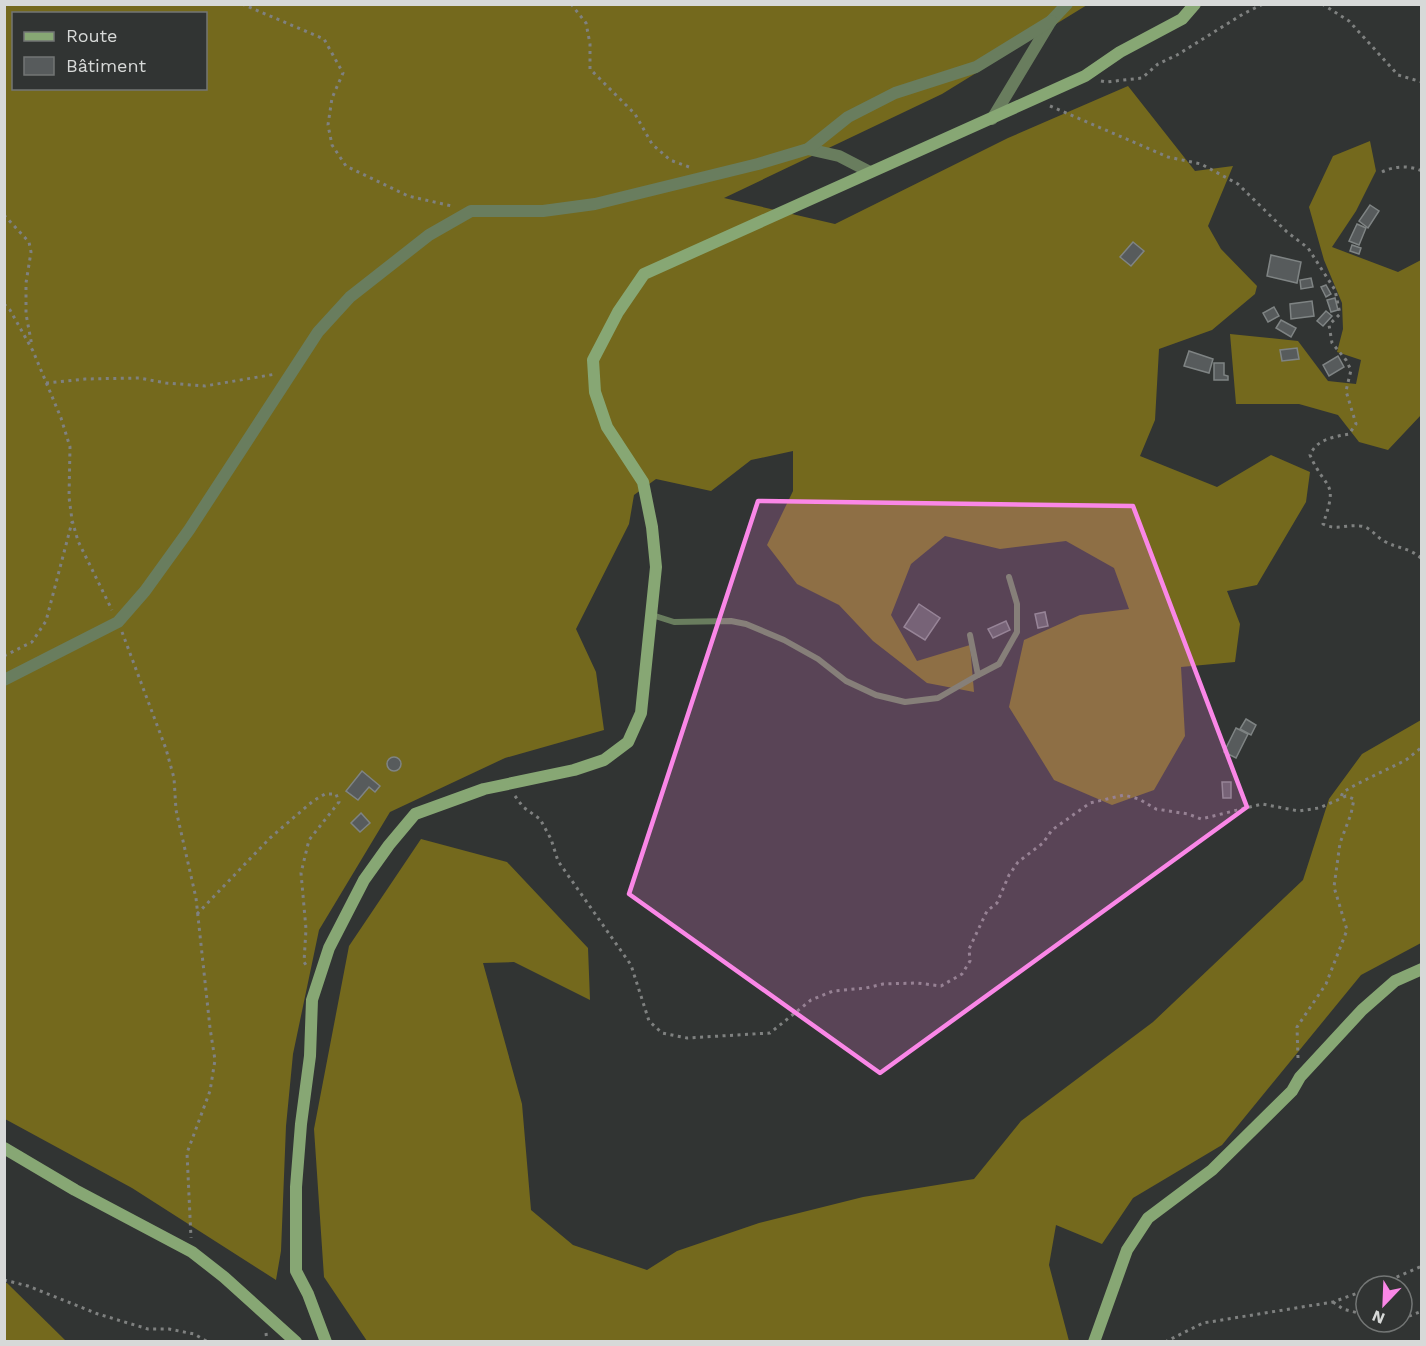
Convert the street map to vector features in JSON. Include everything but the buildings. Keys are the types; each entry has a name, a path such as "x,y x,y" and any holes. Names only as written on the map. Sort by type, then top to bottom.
{"street":[{"path":"992,118 1051,21 1067,4"},
{"path":"326,1341 308,1294 296,1271 296,1187 310,1056 312,1000 329,948 364,880 415,814 484,789 574,770 604,760 628,742 641,713 656,567 652,527 643,482 607,427 595,392 593,360 618,312 644,274 1085,76 1120,52 1182,19 1195,4"},
{"path":"4,680 118,622 145,591 189,530 318,332 350,297 429,235 471,211 543,212 595,204 758,164 808,149 848,117 895,93 976,67 1051,21"},
{"path":"808,149 839,156 870,172"},
{"path":"1094,1341 1127,1250 1148,1218 1212,1170 1292,1090 1299,1077 1370,1003 1395,981 1422,969"},
{"path":"4,1148 75,1190 192,1252 224,1277 296,1341"}],"lane":[{"path":"651,615 674,622 731,621 746,624 818,659 846,681 876,695 905,702 938,698 999,664 1017,632 1017,604 1009,577"},
{"path":"970,635 978,675"}],"path":[{"path":"242,4 324,39 343,73 332,98 328,125 332,145 346,166 408,196 471,211"},
{"path":"571,4 586,23 590,44 590,69 635,114 652,144 670,160 710,174"},
{"path":"1085,76 1106,82 1142,78 1158,64 1263,4"},
{"path":"1322,4 1349,21 1398,75 1422,82"},
{"path":"1040,97 1048,106 1168,157 1201,164 1238,184 1287,232 1308,248 1335,291 1340,314 1329,325 1332,343 1351,370 1346,391 1356,424 1349,434 1328,438 1313,448 1310,455 1320,474 1330,485 1332,498 1323,524 1338,528 1368,527 1385,541 1413,551 1422,559"},
{"path":"1382,172 1390,168 1405,167 1422,171"},
{"path":"4,215 29,242 31,252 26,283 26,314 33,351"},
{"path":"4,304 10,310 33,351 61,418 70,447 69,497 78,541 118,622 166,748 174,778 176,810 181,839 190,866 197,914 215,1060 210,1091 187,1153 192,1252"},
{"path":"46,383 85,378 139,378 205,386 269,374 290,375"},
{"path":"4,656 32,642 46,621 72,520"},
{"path":"1340,799 1343,792 1406,760 1422,747"},
{"path":"509,783 523,807 540,819 551,839 558,861 631,965 649,1021 662,1033 687,1038 770,1033 811,1000 832,990 866,988 883,984 917,983 941,986 962,974 970,962 969,949 987,911 997,903 1009,875 1018,862 1043,843 1052,830 1090,804 1124,795 1139,799 1156,809 1188,814 1201,819 1262,804 1299,811 1319,808 1346,796 1354,799 1340,843 1334,887 1347,930 1326,984 1298,1027 1299,1077"},
{"path":"197,914 241,867 305,808 325,794 336,794 339,802 309,840 301,873 306,929 304,962 318,983"},
{"path":"1404,1274 1422,1266"},
{"path":"4,1280 28,1286 98,1314 148,1329 169,1329 194,1334 208,1341"},
{"path":"1165,1341 1203,1323 1334,1302 1354,1294"},
{"path":"1334,1302 1343,1309 1354,1312"}],"highlighted area":[{"path":"758,501 1133,506 1247,807 880,1073 629,894"}],"shaded area":[{"path":"4,5 1087,5 942,94 724,198 835,224 1008,138 1128,86 1195,171 1233,166 1208,226 1221,249 1257,286 1255,294 1212,330 1159,349 1155,420 1140,456 1217,487 1271,455 1310,472 1306,502 1257,585 1227,591 1240,624 1235,662 1181,667 1185,736 1154,790 1112,805 1054,780 1009,707 1024,640 1080,615 1129,609 1114,568 1066,541 1000,549 945,536 911,564 891,615 917,661 970,645 974,692 927,683 873,641 839,605 797,584 767,545 793,491 793,451 751,460 711,491 656,479 634,495 629,524 576,629 596,672 604,730 505,758 390,812 319,930 293,1054 286,1126 281,1251 276,1280 132,1188 5,1119"},
{"path":"1370,141 1376,171 1356,211 1332,247 1398,272 1421,260 1421,415 1388,450 1359,442 1338,415 1299,404 1236,404 1230,334 1298,341 1328,381 1356,384 1361,360 1337,352 1343,329 1342,303 1324,260 1309,207 1333,156"},
{"path":"1421,720 1421,943 1361,975 1222,1145 1133,1198 1102,1244 1056,1225 1049,1265 1069,1341 367,1341 324,1277 314,1129 349,946 421,839 507,862 588,948 590,1000 514,962 483,963 522,1104 531,1210 573,1245 647,1270 677,1251 759,1223 863,1197 974,1179 1021,1121 1153,1022 1303,880 1329,799 1362,754"},
{"path":"5,1283 7,1283 66,1341 5,1341"}]}
